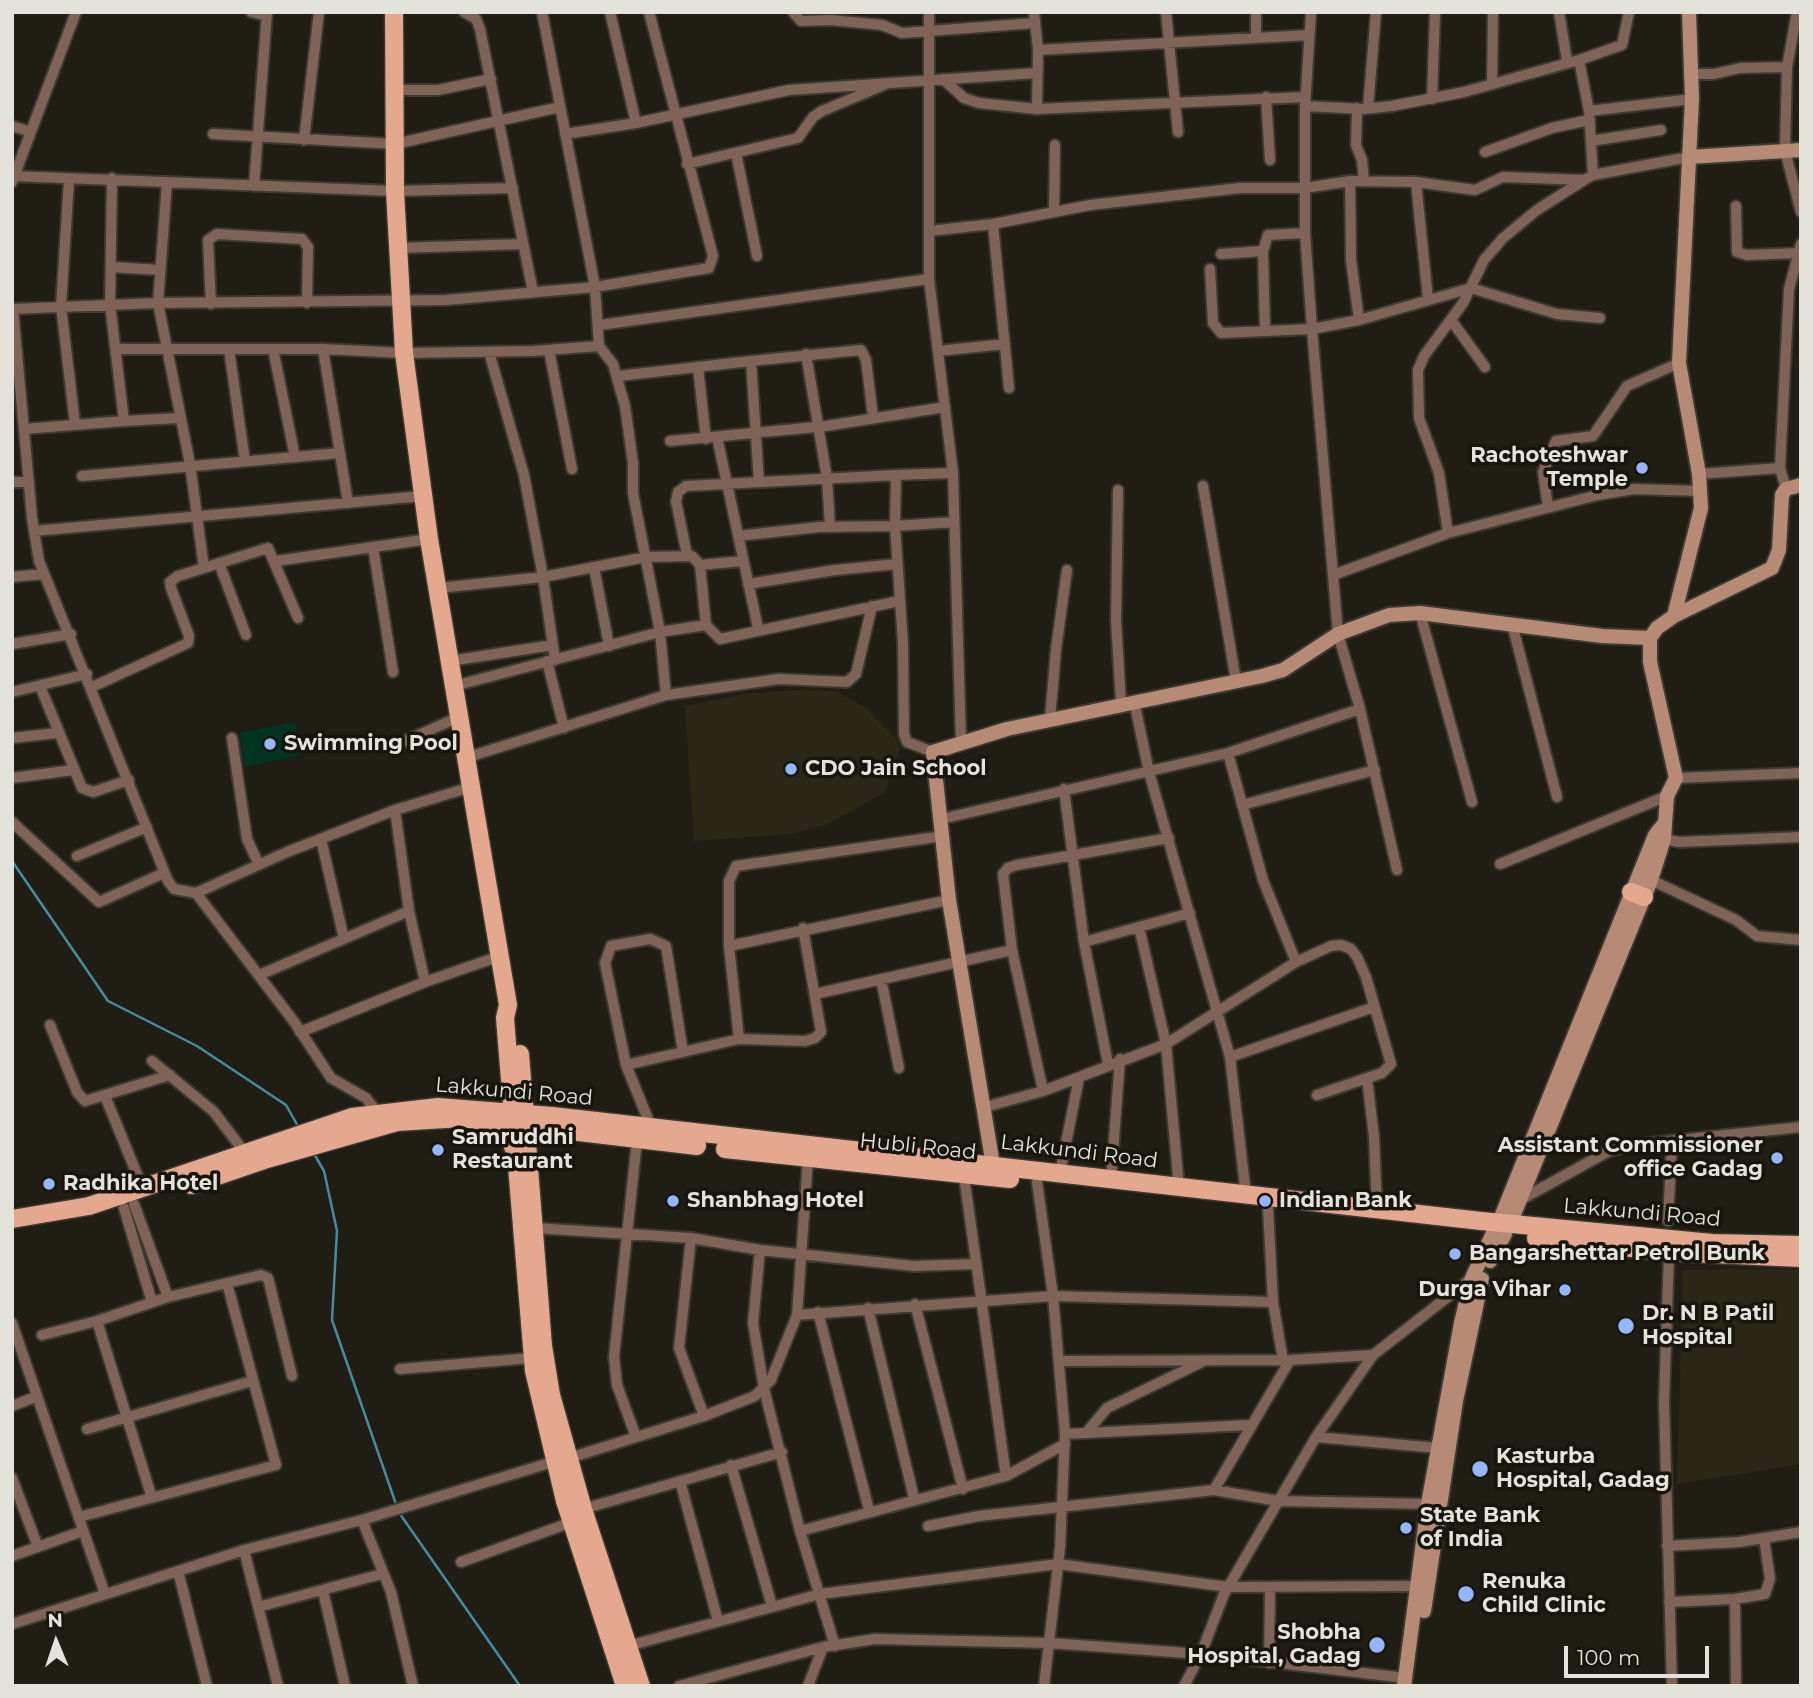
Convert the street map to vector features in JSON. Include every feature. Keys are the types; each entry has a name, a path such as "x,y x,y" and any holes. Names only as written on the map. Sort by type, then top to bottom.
{"main road":[{"path":"394,12 395,191 404,353 429,539 508,1006 505,1018 518,1085 521,1120 532,1357 625,1686"},
{"path":"1674,616 1697,532 1701,491 1679,363 1692,99 1689,74 1689,12"},
{"path":"1689,157 1801,150"},
{"path":"1408,1683 1428,1504 1472,1278 1522,1199 1642,890 1663,832 1667,796 1676,778 1650,662 1650,638 1657,628 1674,616 1772,568 1779,550 1781,503 1786,489 1801,485"},
{"path":"993,1165 949,900 933,751 1050,719 1283,670 1338,634 1389,615 1420,613 1602,636 1650,638"},
{"path":"1408,1683 1478,1290 1642,890 1655,835 1663,832"},
{"path":"518,1085 505,1100 482,1115 523,1154 535,1228 546,1369 562,1460"},
{"path":"518,1085 554,1124 523,1154"},
{"name":"Lakkundi Road","path":"359,1123 377,1112 438,1107 482,1115"},
{"name":"Hubli Road","path":"359,1123 482,1115 554,1124 637,1140 1268,1209 1502,1228 1669,1252 1801,1258"},
{"path":"12,1231 134,1200 359,1123"},
{"name":"Lakkundi Road","path":"554,1124 652,1129 993,1165 1377,1209 1502,1228 1712,1243 1801,1245"},
{"path":"12,1219 134,1200 167,1181 245,1153 270,1152"},
{"path":"578,1516 641,1686"}],"street":[{"path":"76,12 13,178 112,178 395,191 513,188"},
{"path":"251,12 267,14 254,186"},
{"path":"304,140 318,12"},
{"path":"464,12 476,19 491,79 533,292"},
{"path":"542,12 595,287 600,325 599,346 614,364 618,376 633,463 633,493 660,632 666,695"},
{"path":"610,12 636,123"},
{"path":"471,787 395,810 196,893 174,889 164,873 71,634 44,574 34,531 13,309 158,303 446,300 595,287 712,265 713,256 649,12"},
{"path":"793,12 802,22 831,16 881,25 902,33 1034,18 1038,50 1037,109"},
{"path":"881,12 881,25"},
{"path":"929,12 929,279 953,473 961,743"},
{"path":"1166,12 1178,132"},
{"path":"1256,12 1256,38"},
{"path":"1311,12 1305,102 1305,233 1338,634 1360,709 1398,870"},
{"path":"1364,181 1362,160 1356,145 1376,12"},
{"path":"1432,99 1435,12"},
{"path":"1492,84 1493,12"},
{"path":"1559,12 1567,61"},
{"path":"943,79 964,98 979,103 1037,109 1266,97 1362,108 1432,99 1567,61 1579,60 1622,45 1629,12"},
{"path":"1797,12 1796,49 1787,67 1785,151 1801,212"},
{"path":"1038,50 1309,35"},
{"path":"1579,60 1589,115 1589,178"},
{"path":"1689,74 1714,74 1740,68 1787,67"},
{"path":"565,134 636,123 789,90 1037,73"},
{"path":"396,90 438,90 491,79"},
{"path":"687,164 798,138 813,117 822,111 894,82"},
{"path":"1266,97 1270,160"},
{"path":"1485,152 1589,115 1692,99"},
{"path":"213,134 396,144 499,123 559,107"},
{"path":"12,126 31,132"},
{"path":"1591,141 1661,130"},
{"path":"1054,212 1055,145"},
{"path":"736,153 757,256"},
{"path":"929,231 1240,188 1305,188 1364,181 1416,182 1475,190 1503,177 1589,178 1689,157"},
{"path":"112,178 110,304 124,421"},
{"path":"1447,533 1438,473 1419,418 1418,370 1424,356 1471,288 1484,260 1503,238 1537,210 1589,178"},
{"path":"69,180 61,306 75,424"},
{"path":"1350,181 1351,260 1359,320"},
{"path":"167,182 158,303 190,464 204,568"},
{"path":"1416,182 1428,299"},
{"path":"1736,206 1737,252 1748,255 1799,248 1789,289 1780,468 1786,489"},
{"path":"993,224 1009,388"},
{"path":"1265,331 1264,238 1268,235 1305,233"},
{"path":"211,304 208,240 217,234 302,239 308,247 307,303"},
{"path":"398,248 523,244"},
{"path":"1221,254 1263,251"},
{"path":"111,267 160,270"},
{"path":"1210,269 1215,330 1230,334 1312,329 1359,320 1471,288 1557,314 1600,317"},
{"path":"600,325 929,279"},
{"path":"1451,320 1485,367"},
{"path":"938,351 1005,344"},
{"path":"117,349 323,349 404,353 549,350 599,346"},
{"path":"229,349 245,461"},
{"path":"273,349 295,457"},
{"path":"323,349 348,503"},
{"path":"549,350 572,469"},
{"path":"618,376 861,350 866,360 873,417"},
{"path":"489,352 524,475 543,577 553,645 551,660 564,728"},
{"path":"806,354 816,427 827,478 830,527"},
{"path":"751,361 758,431 759,482"},
{"path":"1548,507 1543,472 1556,441 1594,436 1627,386 1679,363"},
{"path":"698,367 711,438 727,484 758,628"},
{"path":"670,442 816,427 945,407"},
{"path":"24,429 180,418"},
{"path":"82,476 190,464 340,453"},
{"path":"1699,474 1780,468"},
{"path":"743,561 700,565 687,555 677,511 678,492 686,486 953,473"},
{"path":"896,475 895,526 905,739 933,751"},
{"path":"12,482 29,482"},
{"path":"1203,485 1236,681"},
{"path":"1118,490 1116,621 1127,702 1230,1056 1246,1195"},
{"path":"1333,575 1447,533 1615,491 1701,491"},
{"path":"34,531 424,496"},
{"path":"738,536 830,527 954,522"},
{"path":"276,561 429,539"},
{"path":"373,547 393,672"},
{"path":"92,687 186,645 188,635 170,582 173,578 264,548 271,551 276,561 298,618"},
{"path":"439,588 543,577 646,557 687,555"},
{"path":"219,563 246,635"},
{"path":"748,584 835,570 897,564"},
{"path":"700,565 706,625 720,639 758,628 899,600"},
{"path":"594,567 609,646"},
{"path":"1050,719 1067,570"},
{"path":"12,577 44,574"},
{"path":"465,758 666,695 779,679 847,682 856,674 872,606"},
{"path":"1420,613 1472,802"},
{"path":"1512,624 1557,797"},
{"path":"454,686 660,632 706,625"},
{"path":"12,644 71,634"},
{"path":"450,662 553,645"},
{"path":"12,692 87,674"},
{"path":"40,686 73,770 87,791 128,780"},
{"path":"941,819 1228,753 1360,709"},
{"path":"396,745 459,717"},
{"path":"12,724 15,738 57,733"},
{"path":"232,738 247,839 259,865"},
{"path":"1228,753 1263,880 1296,962"},
{"path":"12,778 73,770"},
{"path":"1242,805 1375,771"},
{"path":"1676,778 1801,773"},
{"path":"1064,789 1084,942 1108,1063"},
{"path":"1500,864 1667,796"},
{"path":"395,810 409,911 425,982"},
{"path":"12,822 99,902 164,873"},
{"path":"77,856 147,827"},
{"path":"1663,832 1679,842 1801,837"},
{"path":"739,1039 729,946 729,881 736,866 943,836"},
{"path":"1043,1091 1012,950 1003,874 1008,868 1168,838"},
{"path":"321,839 344,939"},
{"path":"1642,890 1736,920 1756,936 1801,940"},
{"path":"196,893 259,975 331,1078 366,1098 377,1112"},
{"path":"729,946 949,900"},
{"path":"259,975 409,911"},
{"path":"1084,942 1190,913"},
{"path":"1139,927 1167,1044 1180,1187"},
{"path":"626,1065 739,1039 805,1041 815,1038 821,1032 803,929"},
{"path":"652,1129 626,1065 605,963 611,946 650,939 666,946 683,1052"},
{"path":"985,1107 1043,1091 1079,1078 1108,1063 1167,1044 1296,962 1331,946 1351,949 1366,977 1391,1063 1382,1073 1317,1095"},
{"path":"815,994 1012,950"},
{"path":"300,1032 425,982 500,957"},
{"path":"881,979 900,1068"},
{"path":"1230,1056 1374,1007"},
{"path":"50,1025 80,1097 90,1101 170,1075"},
{"path":"1111,1179 1120,1059"},
{"path":"152,1061 214,1112 245,1153"},
{"path":"1060,1173 1079,1078"},
{"path":"1367,1078 1374,1137 1377,1209"},
{"path":"105,1096 134,1200 168,1297"},
{"path":"1522,1199 1606,1152 1631,1145 1801,1127"},
{"path":"636,1437 614,1372 624,1234 637,1140"},
{"path":"1668,1221 1672,1141"},
{"path":"12,1624 244,1550 362,1520 411,1503 562,1460 704,1416 755,1396 771,1380 797,1315 808,1158"},
{"path":"964,1175 1006,1476"},
{"path":"1037,1182 1054,1296 1065,1439 1058,1564 1044,1686"},
{"path":"134,1200 152,1302"},
{"path":"1214,1490 1286,1360 1273,1302 1268,1209"},
{"path":"535,1228 691,1238 760,1250 914,1266 976,1264"},
{"path":"691,1238 678,1348 704,1416"},
{"path":"760,1250 753,1323 764,1389 800,1531 835,1646"},
{"path":"1669,1252 1664,1402 1672,1686"},
{"path":"42,1335 97,1321 168,1297 261,1275 268,1278 292,1376"},
{"path":"1184,1686 1201,1654 1228,1587 1316,1437 1373,1355 1472,1278"},
{"path":"79,1517 276,1465 228,1283"},
{"path":"797,1315 982,1299 1054,1296 1273,1302"},
{"path":"915,1304 962,1489"},
{"path":"868,1308 914,1498"},
{"path":"818,1312 869,1510"},
{"path":"97,1321 152,1498"},
{"path":"12,1323 35,1397 105,1594"},
{"path":"1060,1361 1286,1360 1373,1355"},
{"path":"400,1368 532,1357"},
{"path":"1086,1433 1107,1408 1207,1359"},
{"path":"87,1429 252,1381"},
{"path":"12,1406 35,1397"},
{"path":"800,1531 869,1510 1006,1476 1065,1439 1086,1433 1250,1426"},
{"path":"1316,1437 1438,1448"},
{"path":"461,1562 578,1516 680,1481 782,1452"},
{"path":"731,1465 772,1605"},
{"path":"12,1478 38,1548"},
{"path":"680,1481 718,1621"},
{"path":"928,1526 979,1516 1214,1490 1278,1501 1428,1504"},
{"path":"362,1520 391,1592 413,1686"},
{"path":"12,1556 83,1531"},
{"path":"1667,1546 1764,1538 1801,1532"},
{"path":"1669,1602 1759,1596 1770,1588 1764,1538"},
{"path":"244,1550 278,1686"},
{"path":"628,1646 820,1594 1058,1564 1228,1587 1418,1586"},
{"path":"178,1571 207,1686"},
{"path":"258,1607 382,1574"},
{"path":"1269,1663 1270,1588"},
{"path":"323,1591 345,1686"},
{"path":"1735,1599 1736,1686"},
{"path":"679,1686 728,1680 823,1647 875,1639 1050,1643 1201,1654 1408,1683"},
{"path":"808,1686 823,1647"}],"shaded area":[{"name":"CDO Jain School","path":"793,690 836,691 866,708 893,735 901,746 885,792 828,824 791,834 694,841 685,706 743,694"},
{"path":"1801,1269 1801,1464 1677,1484 1683,1270"}],"green space":[{"name":"Swimming Pool","path":"295,722 301,755 244,767 240,733"}],"waterway":[{"path":"12,861 108,1001 197,1046 286,1105 299,1128"},
{"path":"313,1152 324,1171 337,1231 332,1320 397,1507"},
{"path":"400,1514 520,1686"}],"place":[{"name":"Rachoteshwar Temple","path":"1642,468"},
{"name":"Swimming Pool","path":"270,744"},
{"name":"CDO Jain School","path":"791,769"},
{"name":"Samruddhi Restaurant","path":"438,1150"},
{"name":"Assistant Commissioner office Gadag","path":"1777,1158"},
{"name":"Radhika Hotel","path":"49,1184"},
{"name":"Shanbhag Hotel","path":"673,1201"},
{"name":"Indian Bank","path":"1265,1201"},
{"name":"Bangarshettar Petrol Bunk","path":"1455,1254"},
{"name":"Durga Vihar","path":"1565,1290"},
{"name":"Dr. N B Patil Hospital","path":"1626,1326"},
{"name":"Kasturba Hospital, Gadag","path":"1480,1469"},
{"name":"State Bank of India","path":"1406,1528"},
{"name":"Renuka Child Clinic","path":"1466,1594"},
{"name":"Shobha Hospital, Gadag","path":"1377,1645"}]}
